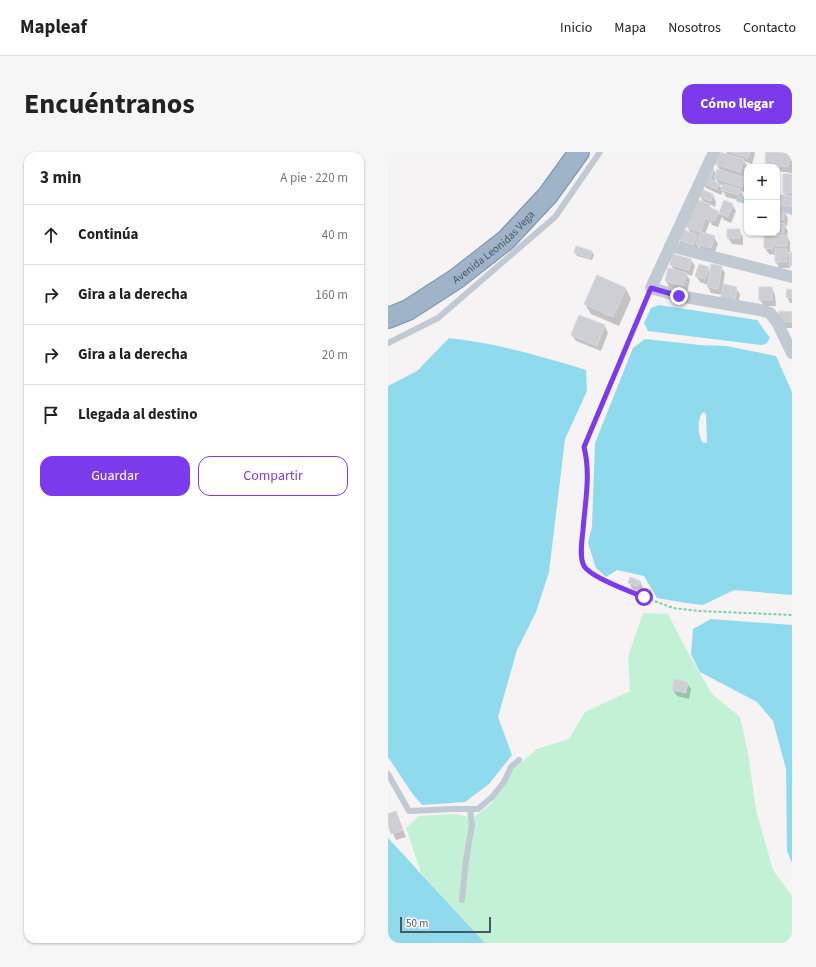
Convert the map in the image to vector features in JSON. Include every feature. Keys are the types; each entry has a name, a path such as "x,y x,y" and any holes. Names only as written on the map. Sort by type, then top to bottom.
{"highway":[{"name":"Avenida Leonidas Vega","path":"388,318 408,310 456,279 506,240 548,195 579,152"}],"street":[{"path":"714,152 651,288 679,296 770,313 777,322 792,353"},
{"path":"670,246 792,277"}],"lane":[{"path":"388,343 438,318 555,217 600,152"},
{"path":"739,199 744,200"},
{"path":"780,208 792,212"},
{"path":"388,774 409,811 478,809 504,782 511,767 519,760"},
{"path":"462,900 466,860 472,825 470,809"}],"path":[{"path":"651,288 584,447 588,460 582,544 582,558 584,566 590,572 605,581 673,608 699,611 792,616"}],"green space":[{"path":"643,613 668,614 712,694 740,717 748,753 756,810 773,870 792,896 792,943 485,943 421,873 406,828 419,816 455,814 473,818 492,803 501,780 537,749 569,739 585,712 630,691 628,657"}],"water":[{"path":"659,305 757,320 770,338 766,344 761,345 648,331 644,323 651,308"},
{"path":"449,338 484,343 586,370 587,391 565,439 549,572 536,612 517,650 498,717 512,755 489,784 465,802 422,805 412,793 388,757 388,386 417,371"},
{"path":"645,339 700,345 726,346 776,356 792,392 792,595 734,590 703,605 686,603 657,598 644,576 617,570 606,577 596,568 588,543 592,527 595,443 633,348","holes":["704,412 706,414 707,442 705,443 702,442 699,431 699,423 702,413"]},
{"path":"711,619 792,625 792,863 787,851 786,769 773,721 757,702 700,672 691,654 693,629"},
{"path":"388,838 485,943 388,943"}],"building":[{"path":"719,152 744,159 740,172 715,164"},
{"path":"730,152 750,152 748,158"},
{"path":"766,152 791,153 788,167 780,166 780,164 765,163"},
{"path":"708,166 714,169 710,179 720,184 717,189 701,182"},
{"path":"717,169 744,178 744,181 742,187 714,178"},
{"path":"783,174 792,174 792,193 783,193"},
{"path":"723,184 740,189 739,195 721,190"},
{"path":"701,189 713,194 711,201 698,196"},
{"path":"780,194 792,196 792,207 780,205"},
{"path":"695,199 710,204 701,232 686,227"},
{"path":"724,200 733,204 728,217 719,213"},
{"path":"711,208 718,211 715,221 707,219"},
{"path":"780,209 785,210 783,220 780,220"},
{"path":"780,223 785,224 783,233 780,232"},
{"path":"682,229 697,235 693,245 677,239"},
{"path":"727,229 740,229 740,238 727,238"},
{"path":"701,232 715,236 711,248 696,244"},
{"path":"787,235 787,246 775,246 775,236"},
{"path":"764,236 774,236 773,249 764,248"},
{"path":"576,246 592,251 590,258 574,253"},
{"path":"775,249 787,249 787,262 775,262"},
{"path":"790,252 792,252 792,265 789,265"},
{"path":"672,254 691,259 689,270 670,265"},
{"path":"699,264 709,267 705,279 695,276"},
{"path":"711,264 722,266 718,289 707,287"},
{"path":"668,268 687,273 683,286 665,281"},
{"path":"597,275 626,288 613,317 584,304"},
{"path":"723,284 737,287 735,301 721,298"},
{"path":"759,287 772,287 772,300 759,300"},
{"path":"787,289 792,290 792,298 786,297"},
{"path":"779,311 792,312 792,322 779,321"},
{"path":"579,315 605,325 597,346 571,335"},
{"path":"630,577 640,581 638,586 628,583"},
{"path":"674,679 688,682 686,693 672,690"},
{"path":"396,811 403,830 391,834 388,826 388,814"}],"route":[{"path":"644,597 605,581 590,572 584,566 582,558 582,544 588,460 584,447 651,288 679,296"}]}
